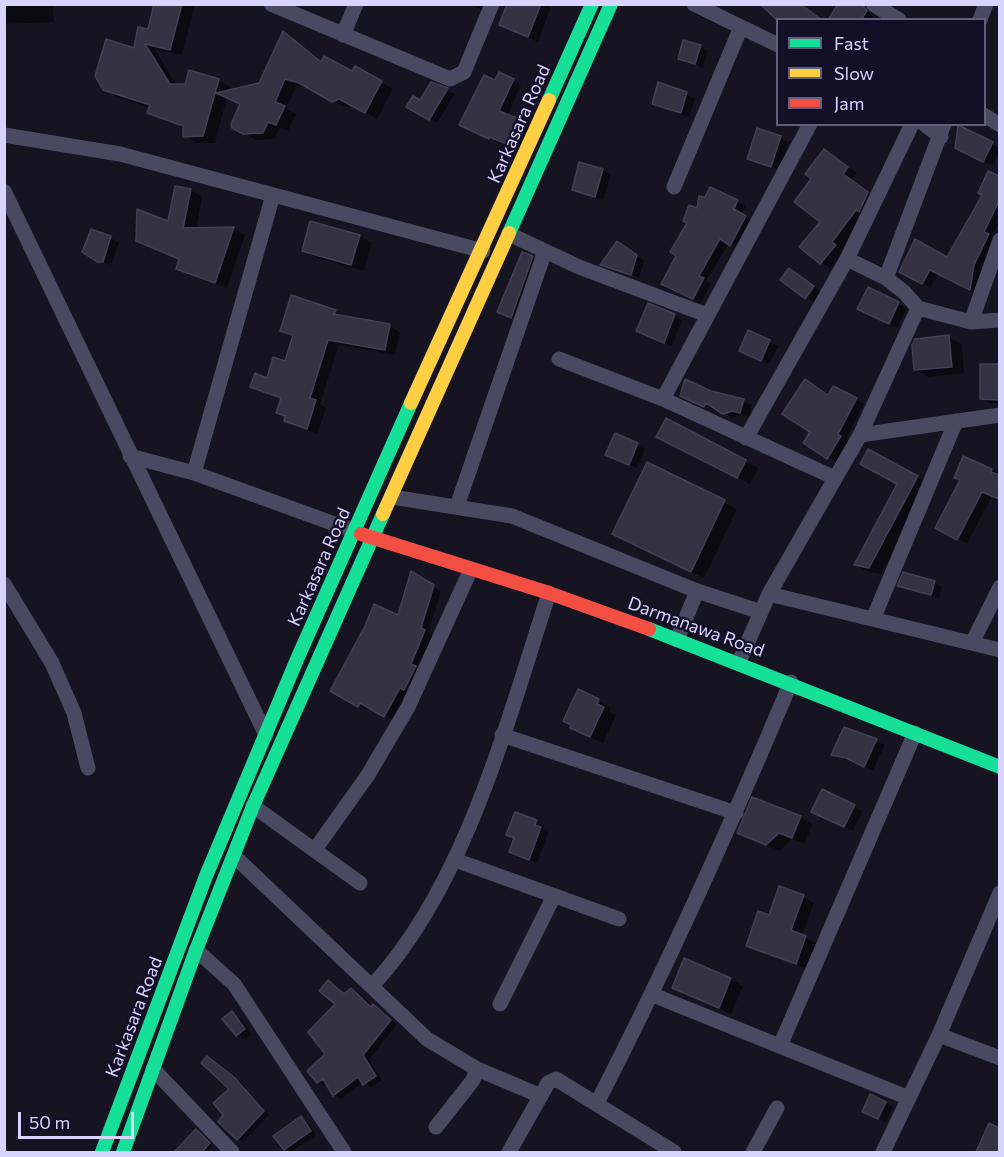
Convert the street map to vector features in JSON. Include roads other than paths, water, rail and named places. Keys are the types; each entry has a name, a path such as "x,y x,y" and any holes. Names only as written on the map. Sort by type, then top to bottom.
{"main road":[{"name":"Karkasara Road","path":"102,1152 205,878 266,735 354,531 483,251 592,4"},
{"name":"Karkasara Road","path":"123,1152 196,950 253,806 509,234 608,6"},
{"name":"Darmanawa Road","path":"354,531 549,593 739,662 999,767"}],"street":[{"path":"271,4 450,79 465,72 492,4"},
{"path":"343,35 357,4"},
{"path":"694,4 776,44"},
{"path":"873,4 896,18"},
{"path":"674,187 741,27"},
{"path":"986,116 999,125"},
{"path":"663,399 809,126"},
{"path":"746,438 847,259 911,126"},
{"path":"886,278 942,131"},
{"path":"4,135 120,154 483,251"},
{"path":"4,191 266,735"},
{"path":"194,473 273,195"},
{"path":"509,234 579,267 707,315"},
{"path":"971,322 999,240"},
{"path":"457,506 545,251"},
{"path":"847,259 886,278 904,292 918,308 971,322 999,320"},
{"path":"739,662 769,594 860,435 918,308"},
{"path":"559,359 663,399 835,478"},
{"path":"860,435 999,415"},
{"path":"873,619 956,422"},
{"path":"130,456 194,473 354,531"},
{"path":"392,497 512,516 697,591 761,612"},
{"path":"316,848 368,775 408,707 471,569"},
{"path":"4,585 52,663 74,712 88,768"},
{"path":"972,643 999,587"},
{"path":"677,640 697,591"},
{"path":"374,986 405,946 455,861 502,735 549,593"},
{"path":"769,594 999,650"},
{"path":"597,1103 653,996 736,813 791,682"},
{"path":"780,1046 915,733"},
{"path":"502,735 736,813"},
{"path":"253,806 316,848 360,883"},
{"path":"234,856 374,986 427,1039 477,1069 541,1096"},
{"path":"455,861 619,919"},
{"path":"883,1152 996,912 999,893"},
{"path":"500,1004 554,896"},
{"path":"196,950 234,984 344,1152"},
{"path":"653,996 909,1098"},
{"path":"939,1035 999,1058"},
{"path":"153,1069 232,1152"},
{"path":"436,1127 473,1080 477,1069"},
{"path":"510,1152 548,1083 556,1079 674,1152"},
{"path":"753,1152 777,1108"}]}
